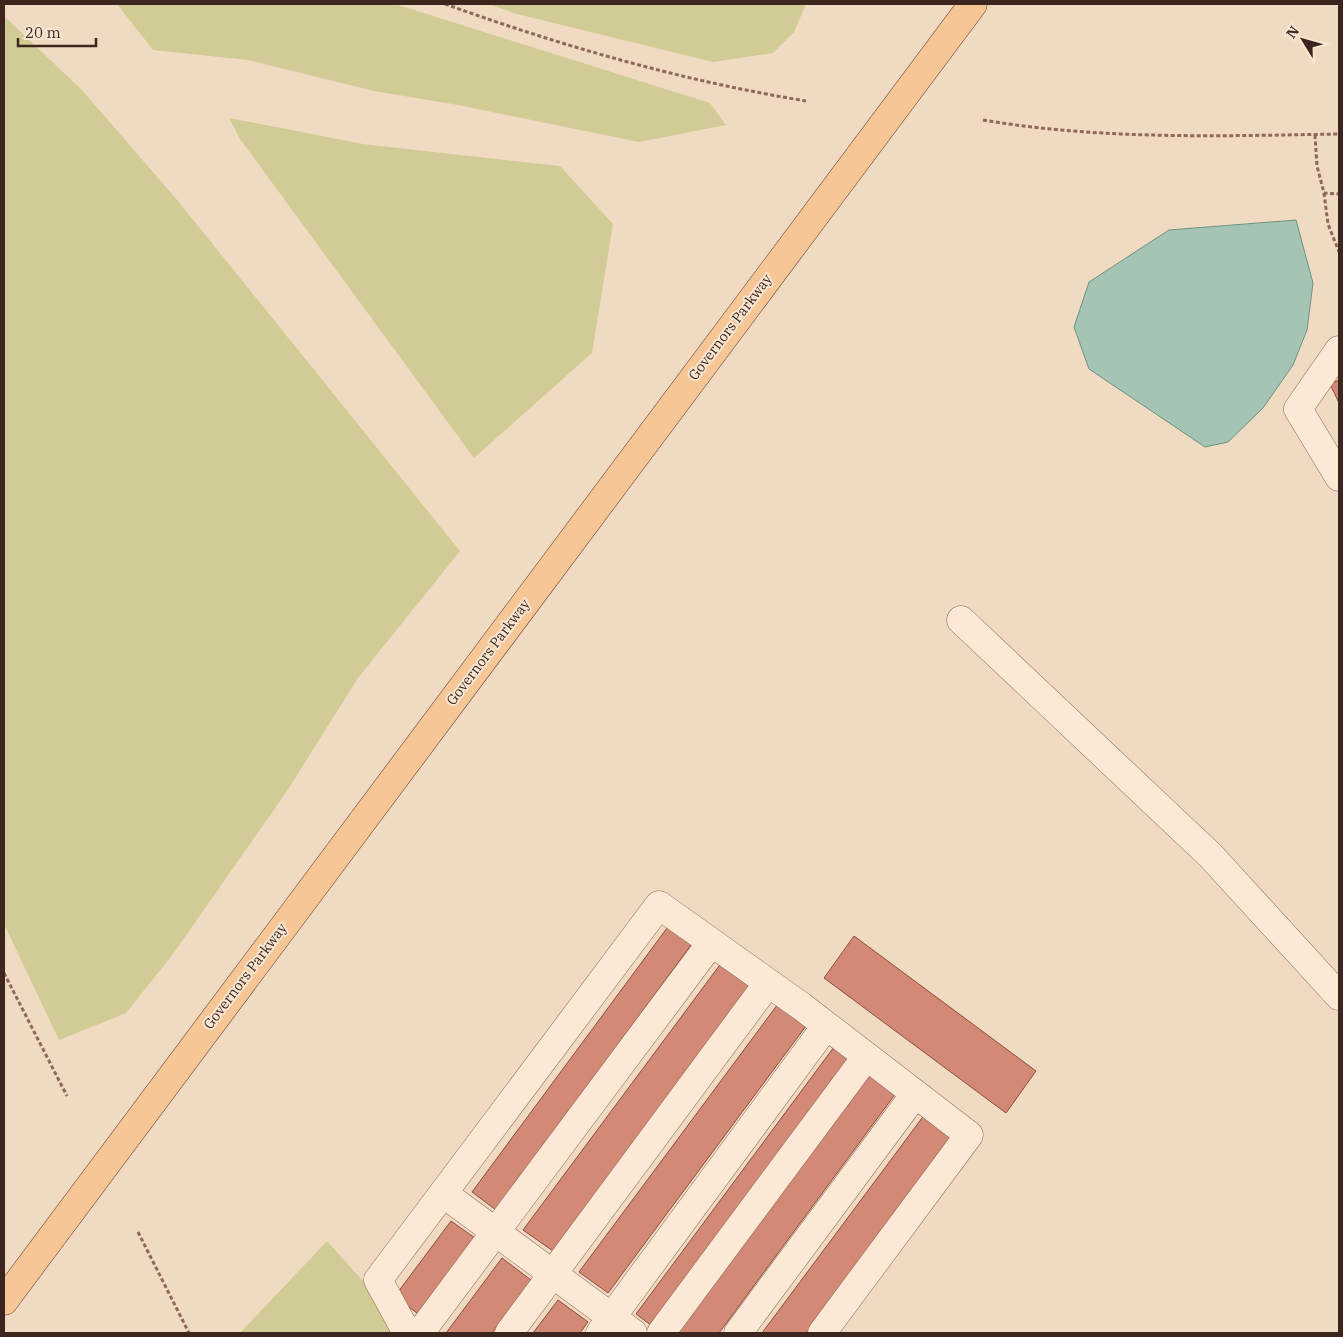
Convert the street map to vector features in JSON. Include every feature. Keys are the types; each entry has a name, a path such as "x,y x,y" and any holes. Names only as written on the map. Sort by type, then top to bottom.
{"main road":[{"name":"Governors Parkway","path":"4,1301 973,4"}],"lane":[{"path":"1339,350 1298,409 1339,477"},
{"path":"961,620 1211,856 1339,996"},
{"path":"407,1333 378,1280 659,905 826,1026 969,1135 822,1333"},
{"path":"420,1333 712,943"},
{"path":"509,1333 768,984"},
{"path":"605,1326 826,1026"},
{"path":"661,1333 866,1057"},
{"path":"738,1333 916,1094"},
{"path":"444,1194 552,1274 605,1326 633,1333"}],"path":[{"path":"445,4 541,38 643,66 806,101"},
{"path":"984,120 1011,125 1142,135 1339,134"},
{"path":"1315,134 1317,166 1324,193 1328,224 1339,252"},
{"path":"1324,193 1339,194"},
{"path":"4,973 67,1096"},
{"path":"138,1232 189,1333"}],"shaded area":[{"path":"117,4 395,4 710,103 726,125 639,142 458,105 374,91 248,60 153,50"},
{"path":"488,4 806,4 794,32 773,53 713,62 517,14"},
{"path":"4,16 82,90 178,201 460,551 358,678 287,791 173,954 126,1013 59,1040 4,924"},
{"path":"229,118 363,144 560,166 613,224 592,353 474,458 240,139"},
{"path":"1296,220 1313,283 1307,330 1293,365 1263,408 1228,442 1205,447 1089,369 1074,327 1089,282 1169,230"},
{"path":"327,1241 370,1289 393,1333 240,1333"}],"building":[{"path":"1339,380 1339,403 1330,384"},
{"path":"670,924 694,941 496,1210 472,1192"},
{"path":"854,936 1036,1071 1006,1113 824,978"},
{"path":"722,962 751,984 553,1251 523,1230"},
{"path":"778,1004 806,1026 608,1293 579,1272"},
{"path":"834,1047 854,1062 656,1329 636,1314"},
{"path":"867,1071 896,1093 719,1333 674,1333"},
{"path":"925,1114 953,1135 807,1333 762,1333"},
{"path":"451,1221 475,1238 418,1314 395,1296"},
{"path":"502,1258 531,1280 492,1333 446,1333"},
{"path":"558,1300 588,1322 580,1333 533,1333"}]}
